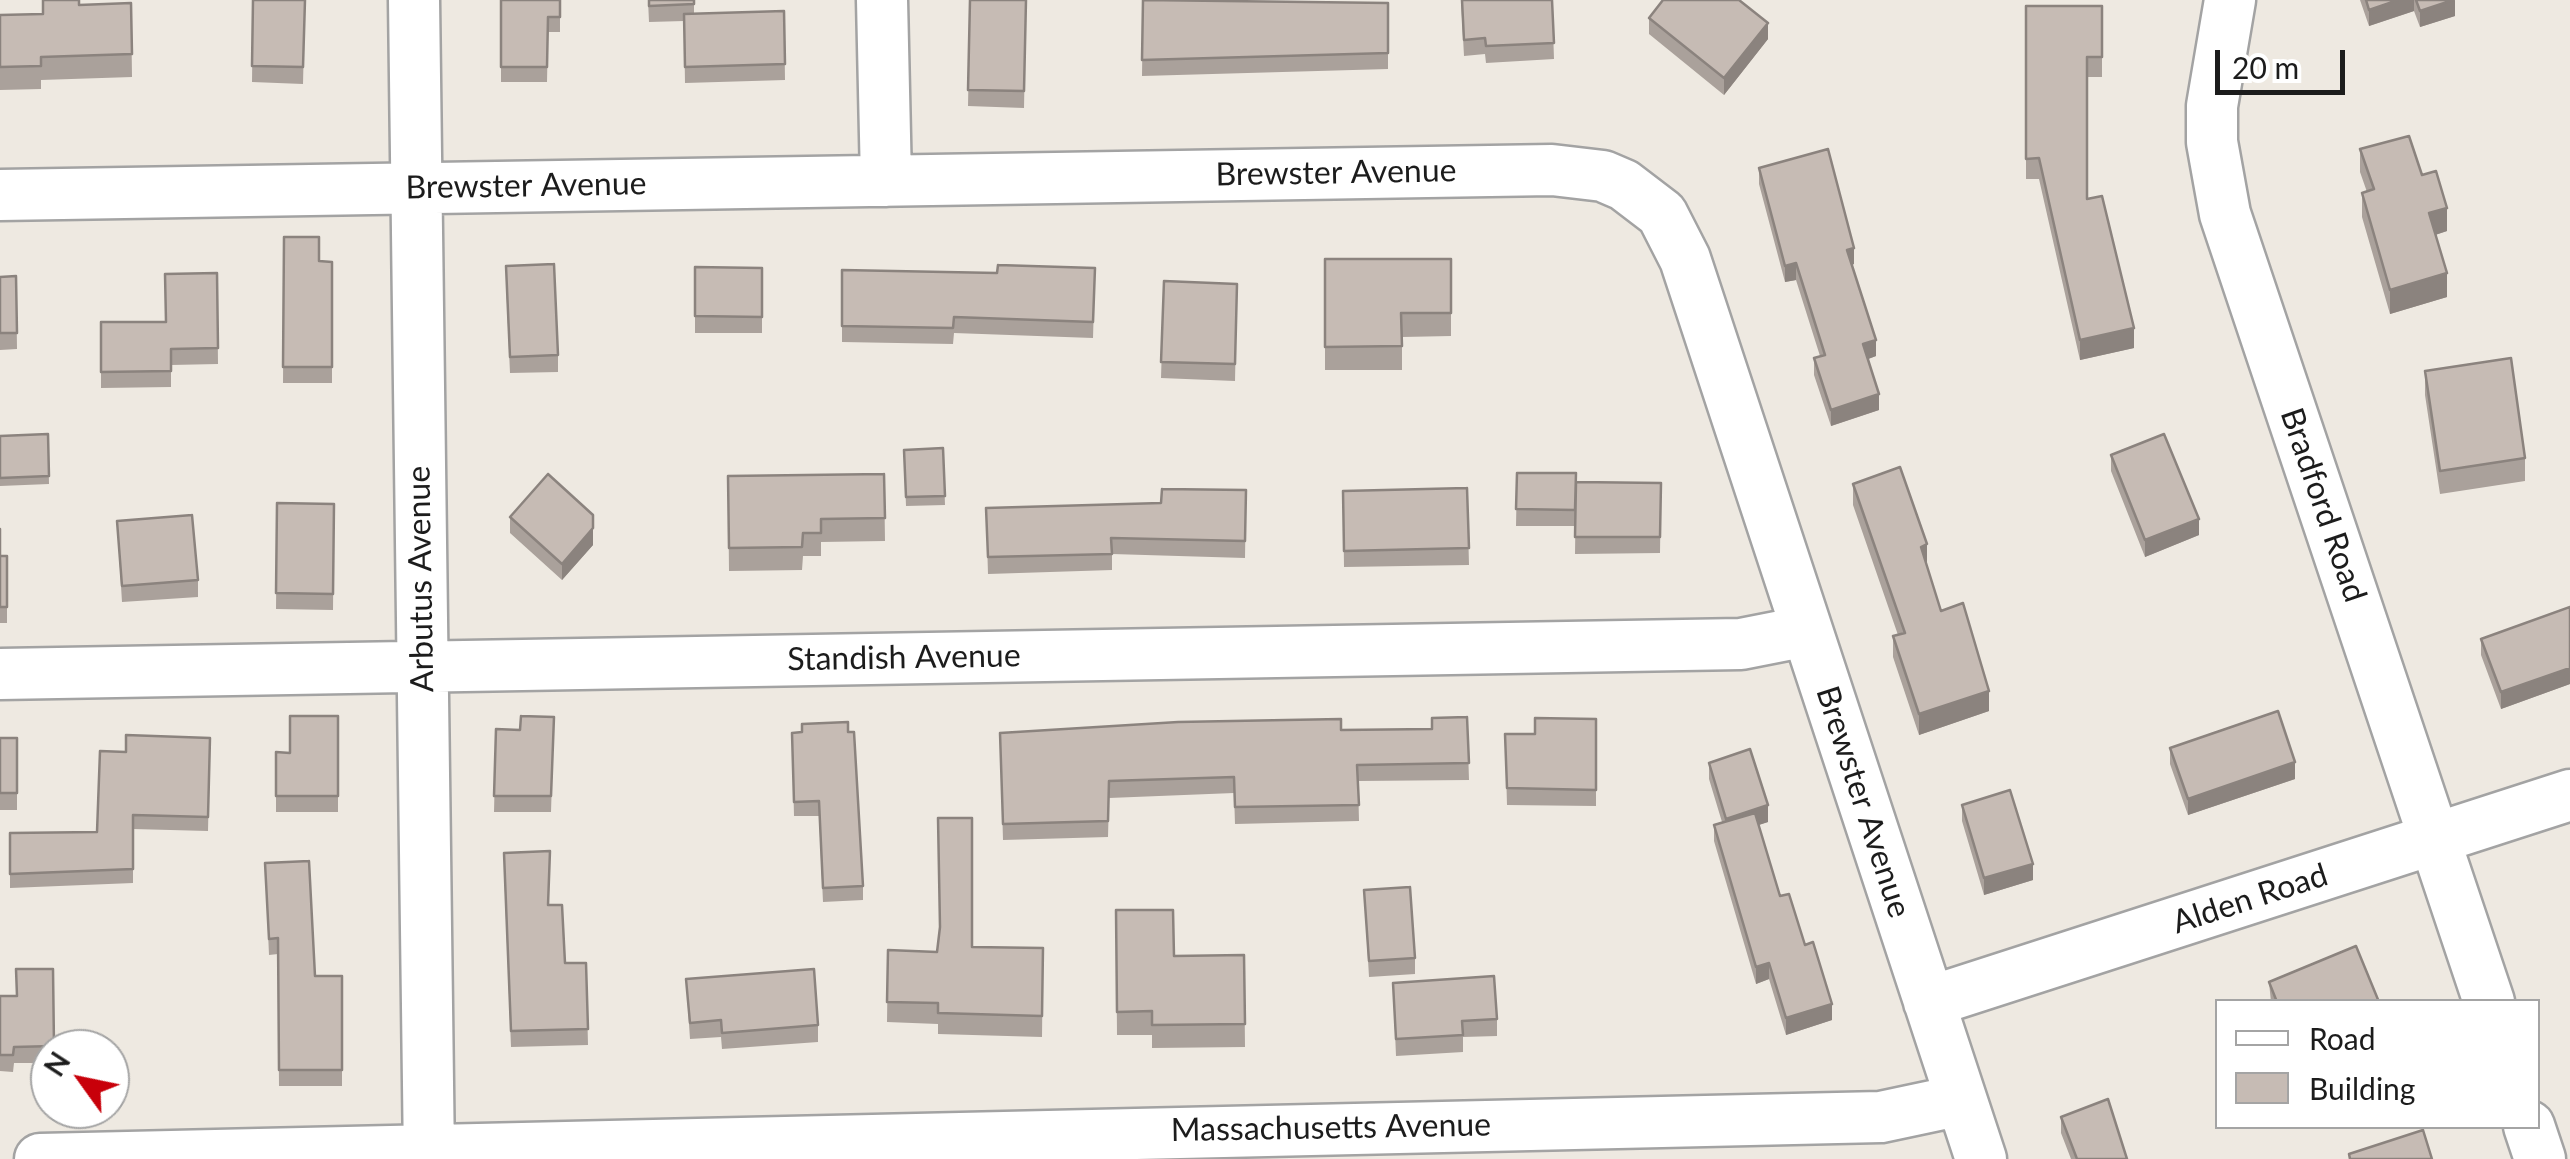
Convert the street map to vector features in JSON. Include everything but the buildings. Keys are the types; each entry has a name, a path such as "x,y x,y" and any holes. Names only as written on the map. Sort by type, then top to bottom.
{"street":[{"name":"Arbutus Avenue","path":"414,0 429,1154"},
{"path":"882,0 886,180"},
{"name":"Bradford Road","path":"2230,0 2212,106 2212,142 2225,214 2438,839 2488,999"},
{"name":"Brewster Avenue","path":"0,194 1552,170 1603,176 1624,185 1662,214 1685,259 1981,1159"},
{"name":"Standish Avenue","path":"0,674 1741,644 1807,631"},
{"name":"Alden Road","path":"1929,1002 2570,795"},
{"name":"Massachusetts Avenue","path":"40,1159 429,1154 1881,1116 1961,1100"},
{"path":"2531,1129 2540,1159"}]}
